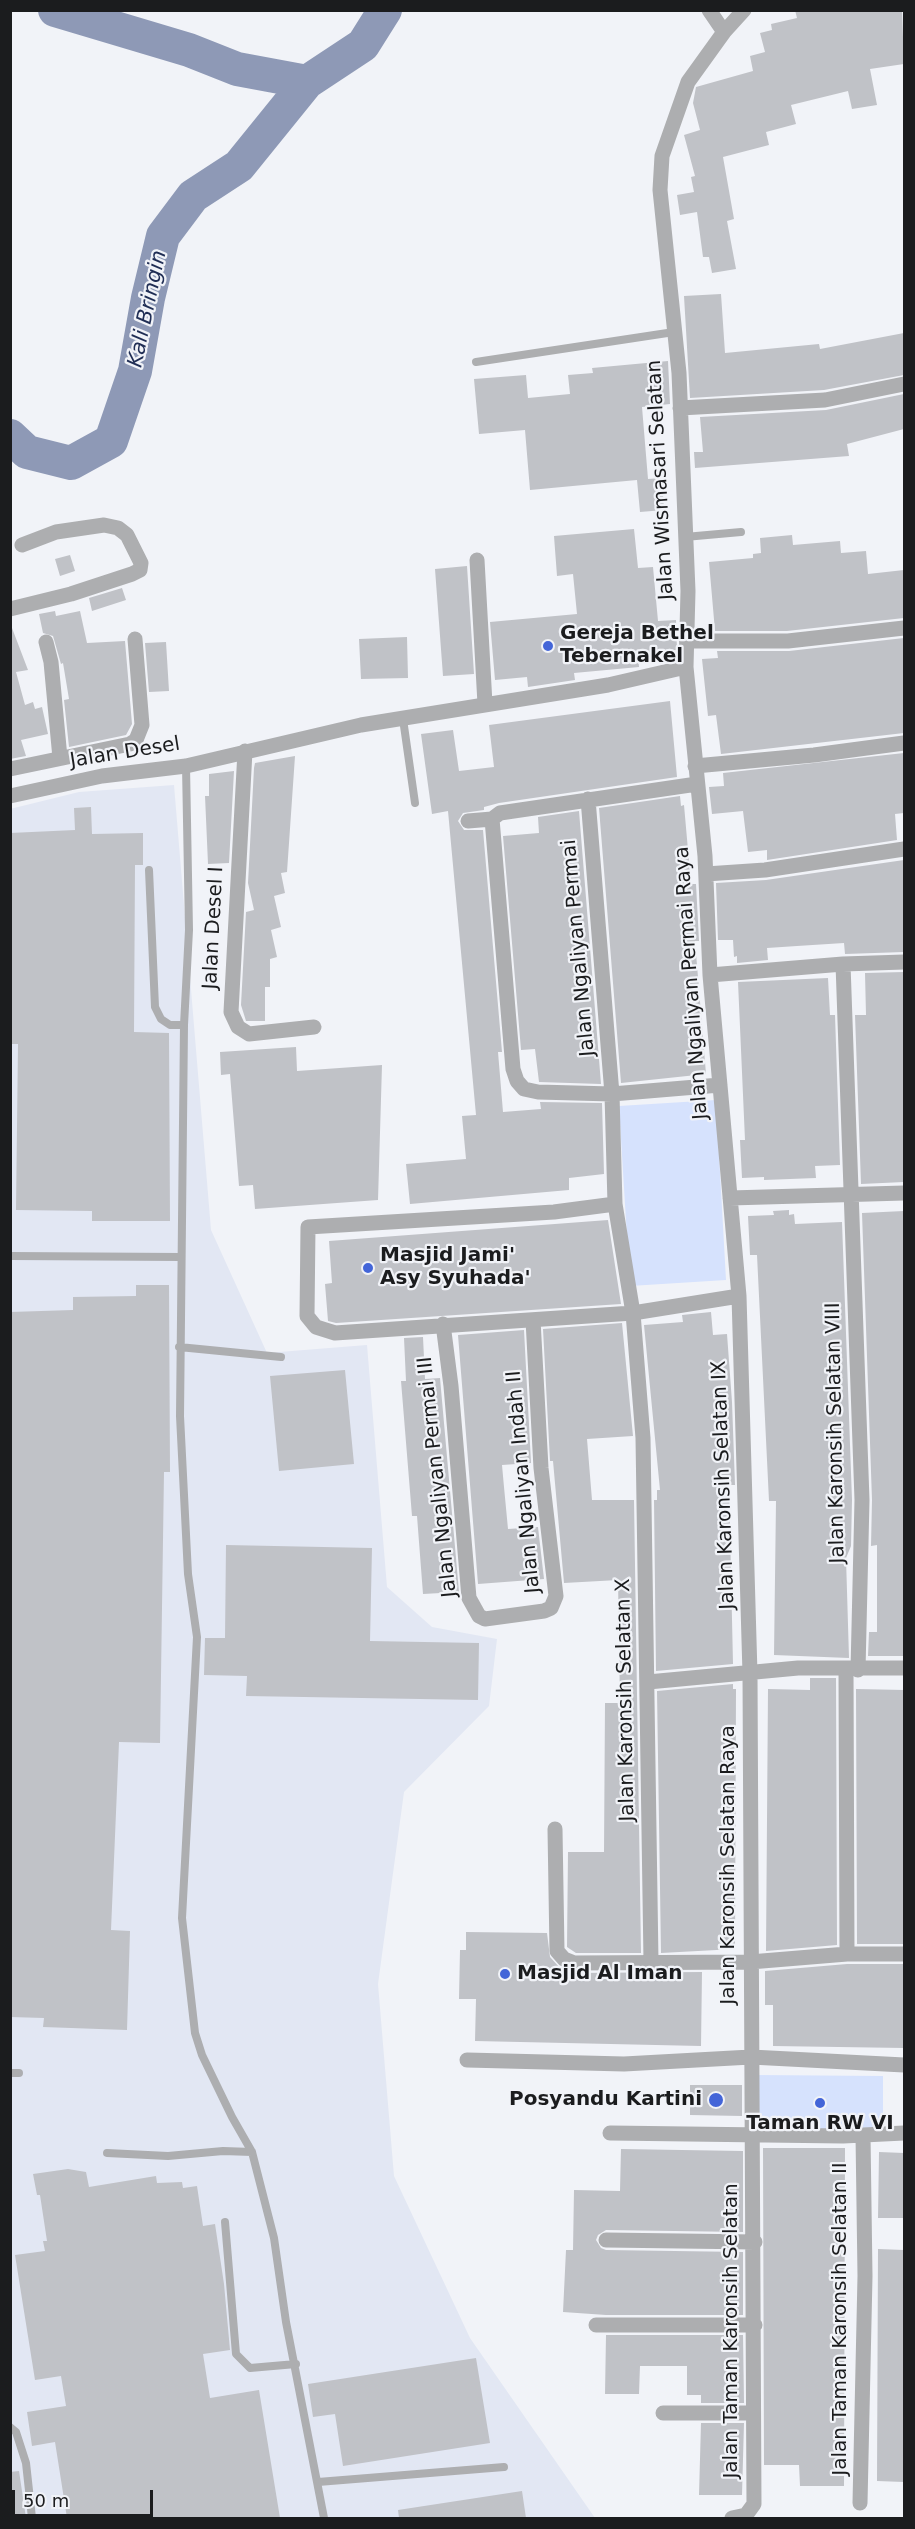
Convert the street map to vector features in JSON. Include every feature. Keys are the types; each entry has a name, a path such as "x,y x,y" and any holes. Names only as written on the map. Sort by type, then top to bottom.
{"street":[{"path":"709,10 724,32"},
{"name":"Jalan Wismasari Selatan","path":"686,667 688,591 680,408 661,217 662,156 688,82 724,32 744,10"},
{"path":"680,408 825,400 904,384"},
{"path":"10,609 71,594 140,570 141,562 127,535 118,528 104,525 56,532 22,545"},
{"path":"477,560 486,704"},
{"path":"687,641 788,640 904,628"},
{"path":"10,769 130,744 140,734 142,725 135,639"},
{"path":"46,642 51,662 60,758"},
{"path":"245,751 402,719 608,685 686,667"},
{"name":"Jalan Ngaliyan Permai Raya","path":"686,667 706,874 710,975 739,1296"},
{"path":"695,766 814,755 904,743"},
{"name":"Jalan Desel","path":"10,796 102,776 186,766 245,751"},
{"name":"Jalan Desel I","path":"245,751 231,1012 238,1027 249,1034 314,1027"},
{"path":"468,821 492,819 500,813 697,784"},
{"name":"Jalan Ngaliyan Permai","path":"588,799 612,1094 615,1204 633,1313"},
{"path":"492,819 513,1069 517,1081 524,1089 538,1092 612,1094 720,1085"},
{"path":"706,874 765,870 904,849"},
{"path":"710,975 843,964 904,962"},
{"name":"Jalan Karonsih Selatan VIII","path":"843,964 862,1500 852,1670 847,1954"},
{"path":"730,1198 904,1193"},
{"path":"615,1204 554,1212 308,1227 308,1316 316,1327 335,1333 633,1313 739,1296"},
{"name":"Jalan Karonsih Selatan IX","path":"739,1296 750,1674"},
{"name":"Jalan Karonsih Selatan X","path":"633,1313 643,1438 651,1961"},
{"name":"Jalan Ngaliyan Indah II","path":"485,1619 544,1611 551,1608 556,1596 542,1468 533,1320"},
{"name":"Jalan Ngaliyan Permai III","path":"443,1324 452,1386 469,1598 479,1617 485,1619"},
{"path":"648,1682 798,1668 852,1670 904,1668"},
{"name":"Jalan Karonsih Selatan Raya","path":"750,1674 751,2057"},
{"path":"555,1830 557,1951 564,1959 574,1963 750,1962 847,1954 904,1954"},
{"path":"467,2060 624,2064 751,2057 904,2065"},
{"name":"Jalan Taman Karonsih Selatan","path":"738,2518 746,2516 754,2504 752,2413 755,2242 751,2057"},
{"path":"610,2133 752,2135 904,2133"},
{"name":"Jalan Taman Karonsih Selatan II","path":"860,2503 865,2276 863,2135"},
{"path":"606,2240 755,2242"},
{"path":"596,2325 755,2325"},
{"path":"663,2413 752,2413"},
{"path":"732,2518 738,2518"}],"lane":[{"path":"476,362 674,332"},
{"path":"685,537 741,532"},
{"path":"402,719 415,802"},
{"path":"186,766 189,930 184,1025 179,1347 188,1574 197,1637 189,1737 189,1819 182,1918 195,2033 202,2055 252,2152 274,2238 286,2322 296,2364 324,2518"},
{"path":"149,870 155,1007 161,1019 170,1025 184,1025"},
{"path":"10,1256 181,1257"},
{"path":"179,1347 281,1357"},
{"path":"107,2153 168,2156 223,2151 252,2152"},
{"path":"225,2222 236,2354 241,2362 250,2368 296,2364"},
{"path":"10,2427 15,2432 26,2463 32,2518"},
{"path":"318,2482 504,2468"}],"shaded area":[{"path":"174,785 211,1230 267,1353 367,1345 387,1587 432,1627 497,1639 489,1706 404,1792 378,1984 394,2176 470,2338 595,2518 11,2518 10,809 79,792"},
{"path":"716,1100 726,1280 630,1286 619,1106"},
{"name":"Taman RW VI","path":"756,2075 883,2076 883,2131 756,2130"}],"building":[{"path":"795,10 902,10 904,64 870,69 877,105 852,109 848,91 791,105 796,124 766,132 769,145 723,157 734,219 727,221 736,269 712,273 709,257 703,257 697,212 680,215 677,195 694,192 691,177 695,176 684,135 700,130 693,103 696,87 753,71 750,56 765,52 760,33 772,30 771,24 797,18"},
{"path":"721,294 725,353 819,344 820,349 904,333 904,375 824,390 690,398 684,296"},
{"path":"668,361 670,404 642,407 648,479 662,478 664,510 640,512 637,480 530,490 525,430 479,434 474,379 526,375 528,398 570,394 568,375 593,373 592,368"},
{"path":"904,394 904,429 847,444 849,456 695,468 694,452 703,452 700,417 826,410"},
{"path":"634,529 638,568 653,567 658,621 676,620 677,650 638,654 639,667 574,673 575,680 528,687 527,677 495,680 490,622 577,614 573,574 557,576 554,536"},
{"path":"792,535 793,545 840,541 841,553 866,551 868,574 904,570 904,618 787,631 715,631 709,562 753,558 753,554 761,553 760,538"},
{"path":"70,555 75,571 60,576 55,559"},
{"path":"467,566 474,674 443,676 435,569"},
{"path":"122,588 126,600 92,611 89,598"},
{"path":"55,611 56,616 80,611 87,643 125,641 132,724 126,735 69,747 64,700 69,699 63,663 61,664 53,636 43,633 39,614"},
{"path":"12,628 28,670 16,672 25,705 33,702 35,709 42,707 48,734 21,740 26,756 10,759"},
{"path":"407,637 408,678 361,679 359,639"},
{"path":"904,638 904,733 721,754 716,715 708,716 702,659 718,658 717,651 789,651"},
{"path":"166,642 169,691 149,692 145,643"},
{"path":"670,701 677,777 499,803 484,807 484,810 463,813 458,821 464,830 483,830 502,1052 498,1052 503,1112 541,1109 540,1102 602,1103 604,1174 569,1178 569,1190 410,1204 406,1164 466,1159 462,1116 476,1115 448,811 432,814 421,734 453,730 459,771 494,767 489,725"},
{"path":"904,753 904,813 895,814 897,840 767,860 767,850 748,852 743,811 712,814 709,787 724,786 723,773"},
{"path":"295,756 287,872 281,873 285,893 274,896 281,927 271,930 277,957 270,959 270,987 265,987 265,1021 246,1021 241,1005 246,912 254,910 248,883 254,768 255,763"},
{"path":"234,771 229,863 208,864 205,796 209,796 209,774"},
{"path":"680,796 681,806 684,805 691,884 696,884 699,941 695,941 706,1074 621,1083 599,808"},
{"path":"91,807 92,834 143,833 143,865 135,865 134,1032 169,1033 170,1221 92,1221 92,1211 16,1210 18,1044 10,1044 10,833 75,830 74,808"},
{"path":"579,811 601,1084 539,1082 535,1049 521,1050 503,836 539,833 538,817"},
{"path":"904,860 904,952 845,954 844,943 797,946 767,948 768,960 737,963 737,956 734,957 733,940 718,940 716,883 766,880"},
{"path":"904,972 904,1182 861,1184 855,1015 866,1015 865,973"},
{"path":"828,978 830,1015 835,1015 840,1165 815,1166 816,1178 764,1180 764,1177 742,1178 740,1140 745,1140 738,982"},
{"path":"296,1047 297,1071 382,1065 378,1200 255,1209 253,1185 239,1186 230,1074 221,1075 220,1052"},
{"path":"789,1210 789,1215 794,1214 795,1224 842,1222 852,1500 851,1546 846,1558 849,1658 774,1655 776,1501 769,1501 757,1255 750,1255 748,1216 774,1215 773,1211"},
{"path":"904,1211 904,1656 868,1656 869,1632 877,1632 877,1545 871,1546 872,1500 862,1213"},
{"path":"608,1220 621,1304 336,1323 328,1321 325,1284 332,1283 329,1241"},
{"path":"136,1285 169,1285 170,1472 164,1472 160,1743 119,1742 111,1930 130,1931 127,2030 43,2027 44,2018 10,2017 10,1312 73,1310 73,1297 136,1296"},
{"path":"711,1312 713,1335 727,1334 732,1402 735,1485 729,1485 733,1664 656,1671 654,1500 657,1500 657,1490 660,1490 644,1325 683,1322 682,1315"},
{"path":"622,1323 633,1436 587,1439 592,1500 634,1500 641,1953 576,1953 567,1947 568,1852 604,1852 605,1703 620,1703 618,1580 564,1583 553,1461 550,1461 543,1329"},
{"path":"524,1330 531,1463 502,1465 508,1529 538,1527 544,1579 478,1584 458,1335"},
{"path":"423,1337 425,1379 440,1378 459,1592 423,1594 417,1516 412,1516 401,1381 406,1381 404,1338"},
{"path":"345,1370 354,1464 279,1471 270,1376"},
{"path":"226,1545 372,1548 370,1641 479,1643 478,1700 246,1696 247,1676 204,1675 205,1638 225,1638"},
{"path":"810,1678 836,1678 837,1945 766,1951 768,1689 810,1690"},
{"path":"733,1684 733,1689 736,1689 735,1949 661,1953 657,1691"},
{"path":"856,1689 904,1690 904,1944 857,1944"},
{"path":"466,1932 547,1933 550,1957 560,1968 574,1973 702,1972 701,2046 475,2041 476,1999 459,1999 460,1950 466,1950"},
{"path":"847,1964 904,1964 904,2048 773,2046 773,2005 765,2005 765,1971"},
{"name":"Posyandu Kartini","path":"690,2085 742,2085 742,2116 690,2115"},
{"path":"763,2148 845,2148 844,2486 800,2486 799,2465 764,2465"},
{"path":"621,2149 743,2151 743,2232 606,2230 598,2235 596,2240 601,2248 606,2250 743,2252 743,2315 606,2315 563,2312 566,2250 573,2250 574,2190 620,2191"},
{"path":"879,2152 904,2153 904,2218 878,2218"},
{"path":"68,2169 86,2172 89,2187 156,2176 157,2183 182,2182 183,2188 197,2186 203,2226 215,2224 224,2284 230,2350 203,2354 210,2398 259,2390 280,2518 67,2518 55,2442 32,2446 27,2412 66,2406 61,2376 35,2380 15,2255 45,2251 43,2241 47,2241 40,2195 37,2195 33,2174"},
{"path":"878,2249 904,2250 904,2482 877,2481"},
{"path":"606,2335 743,2335 744,2403 701,2403 701,2395 687,2395 687,2366 640,2366 639,2394 605,2394"},
{"path":"476,2358 490,2443 343,2466 335,2414 313,2417 308,2384"},
{"path":"701,2423 744,2423 742,2495 699,2495"},
{"path":"19,2471 26,2518 10,2518 10,2472"},
{"path":"522,2491 526,2518 399,2518 398,2510"}],"waterway":[{"path":"55,10 189,50 237,69 307,82"},
{"name":"Kali Bringin","path":"10,436 27,452 71,463 111,441 135,371 148,298 163,236 193,196 239,166 307,82 363,45 385,10"}],"place":[{"name":"Gereja Bethel Tebernakel","path":"548,646"},
{"name":"Masjid Jami' Asy Syuhada'","path":"368,1268"},
{"name":"Masjid Al Iman","path":"505,1974"},
{"name":"Posyandu Kartini","path":"716,2100"},
{"name":"Taman RW VI","path":"820,2103"}]}
